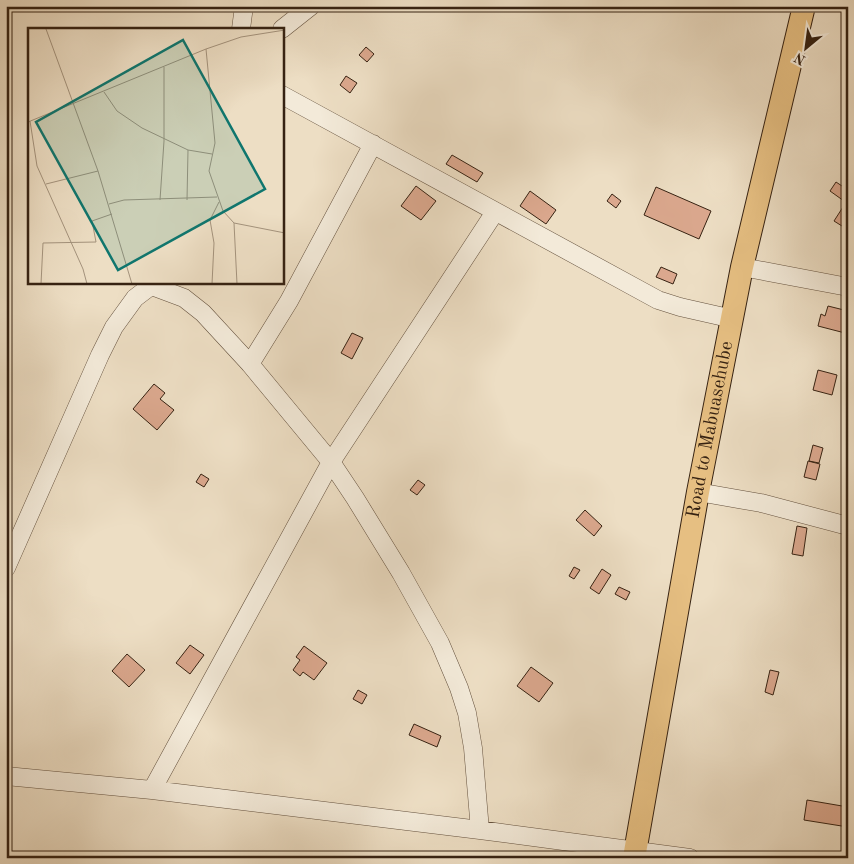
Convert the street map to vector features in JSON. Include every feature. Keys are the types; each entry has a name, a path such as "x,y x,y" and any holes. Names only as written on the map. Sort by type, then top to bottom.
{"main road":[{"name":"Road to Mabuasehube","path":"635,855 698,492 742,267 804,6"}],"street":[{"path":"241,28 244,6"},
{"path":"283,28 311,6"},
{"path":"284,96 658,300 733,319"},
{"path":"250,364 289,301 373,144"},
{"path":"152,790 331,462 495,212"},
{"path":"742,267 848,287"},
{"path":"6,568 114,327 135,298 154,284 184,298 203,313 250,364 331,462 401,573 440,643 460,688 468,713 480,830"},
{"path":"698,492 761,504 848,526"},
{"path":"6,776 152,790 480,830 635,855 690,858"}],"building":[{"path":"366,47 374,54 367,62 359,55"},
{"path":"346,76 357,83 350,93 340,85"},
{"path":"452,155 483,173 477,182 446,164"},
{"path":"836,182 848,190 848,196 844,201 830,191"},
{"path":"416,186 436,201 421,220 401,206"},
{"path":"656,187 711,211 699,239 644,215"},
{"path":"530,191 556,210 546,224 520,206"},
{"path":"612,194 621,201 616,208 607,201"},
{"path":"843,207 848,211 848,216 842,226 834,221"},
{"path":"661,267 677,274 673,284 656,277"},
{"path":"828,306 848,311 848,324 845,333 818,326 821,314 825,316"},
{"path":"352,333 363,338 352,359 341,353"},
{"path":"818,370 837,375 832,395 813,390"},
{"path":"154,384 165,393 160,399 174,410 157,430 133,409"},
{"path":"813,445 823,448 819,463 809,461"},
{"path":"808,461 820,464 816,480 804,477"},
{"path":"201,474 209,479 204,487 196,482"},
{"path":"418,480 425,485 417,495 410,490"},
{"path":"585,510 602,526 594,536 576,520"},
{"path":"797,526 807,528 803,556 792,554"},
{"path":"574,567 580,570 574,579 569,576"},
{"path":"602,569 611,575 599,594 590,588"},
{"path":"619,587 630,592 626,600 615,594"},
{"path":"190,645 204,655 190,674 176,663"},
{"path":"304,646 327,663 314,680 303,672 300,676 293,670 300,660 296,657"},
{"path":"127,654 145,670 129,687 112,671"},
{"path":"531,667 553,683 539,702 517,686"},
{"path":"770,670 779,672 773,695 765,692"},
{"path":"358,690 367,695 362,704 353,699"},
{"path":"414,724 441,736 437,747 409,735"},
{"path":"807,800 848,807 848,827 804,820"}]}
